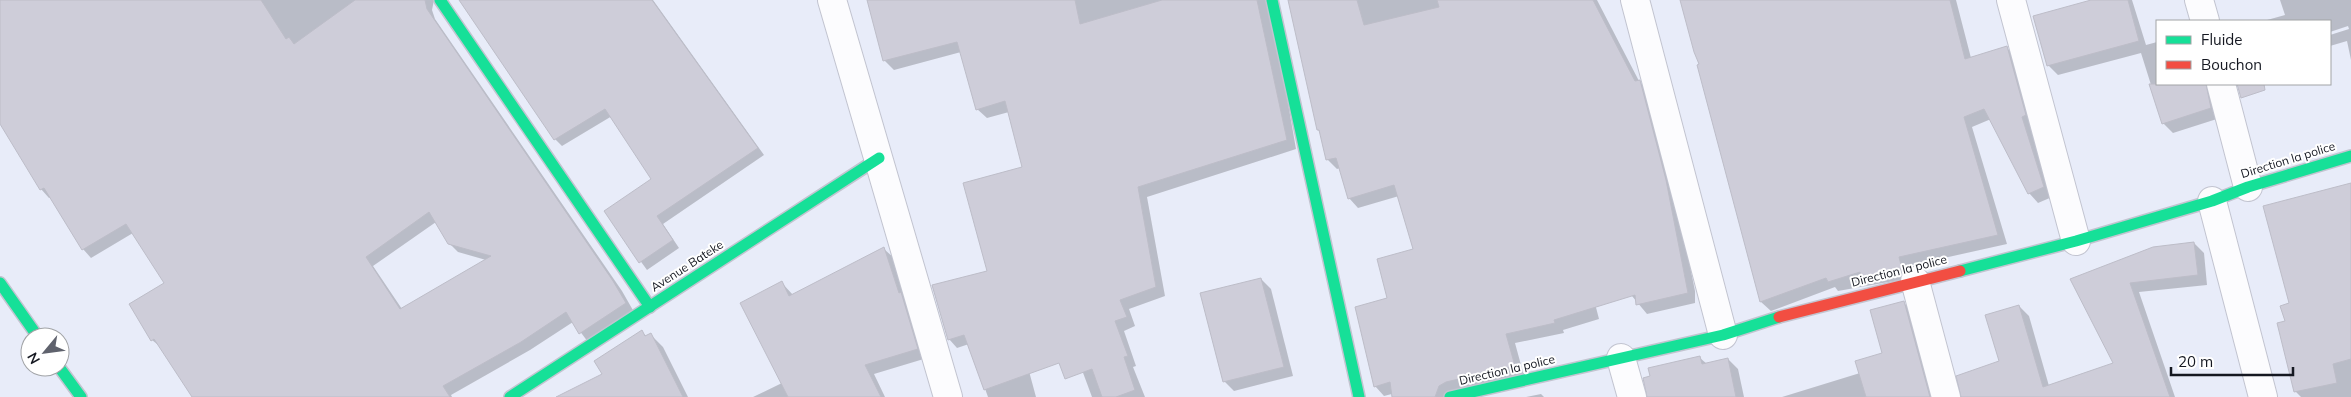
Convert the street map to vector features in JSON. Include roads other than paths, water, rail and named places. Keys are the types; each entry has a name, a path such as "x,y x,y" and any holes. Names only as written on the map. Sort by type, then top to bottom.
{"street":[{"path":"440,0 650,307"},
{"path":"832,0 948,397"},
{"path":"1272,0 1359,397"},
{"path":"1635,0 1723,335"},
{"path":"2010,0 2076,241"},
{"path":"2199,0 2205,20"},
{"path":"2221,85 2248,186"},
{"name":"Direction la police","path":"1450,397 1723,335 1752,324 2076,241 2212,200 2248,186 2351,156"},
{"name":"Avenue Bateke","path":"510,397 536,389 650,307 879,158"},
{"path":"2212,200 2263,397"},
{"path":"1916,281 1946,397"},
{"path":"0,283 31,327"},
{"path":"1622,358 1632,397"},
{"path":"66,377 78,395"}]}
